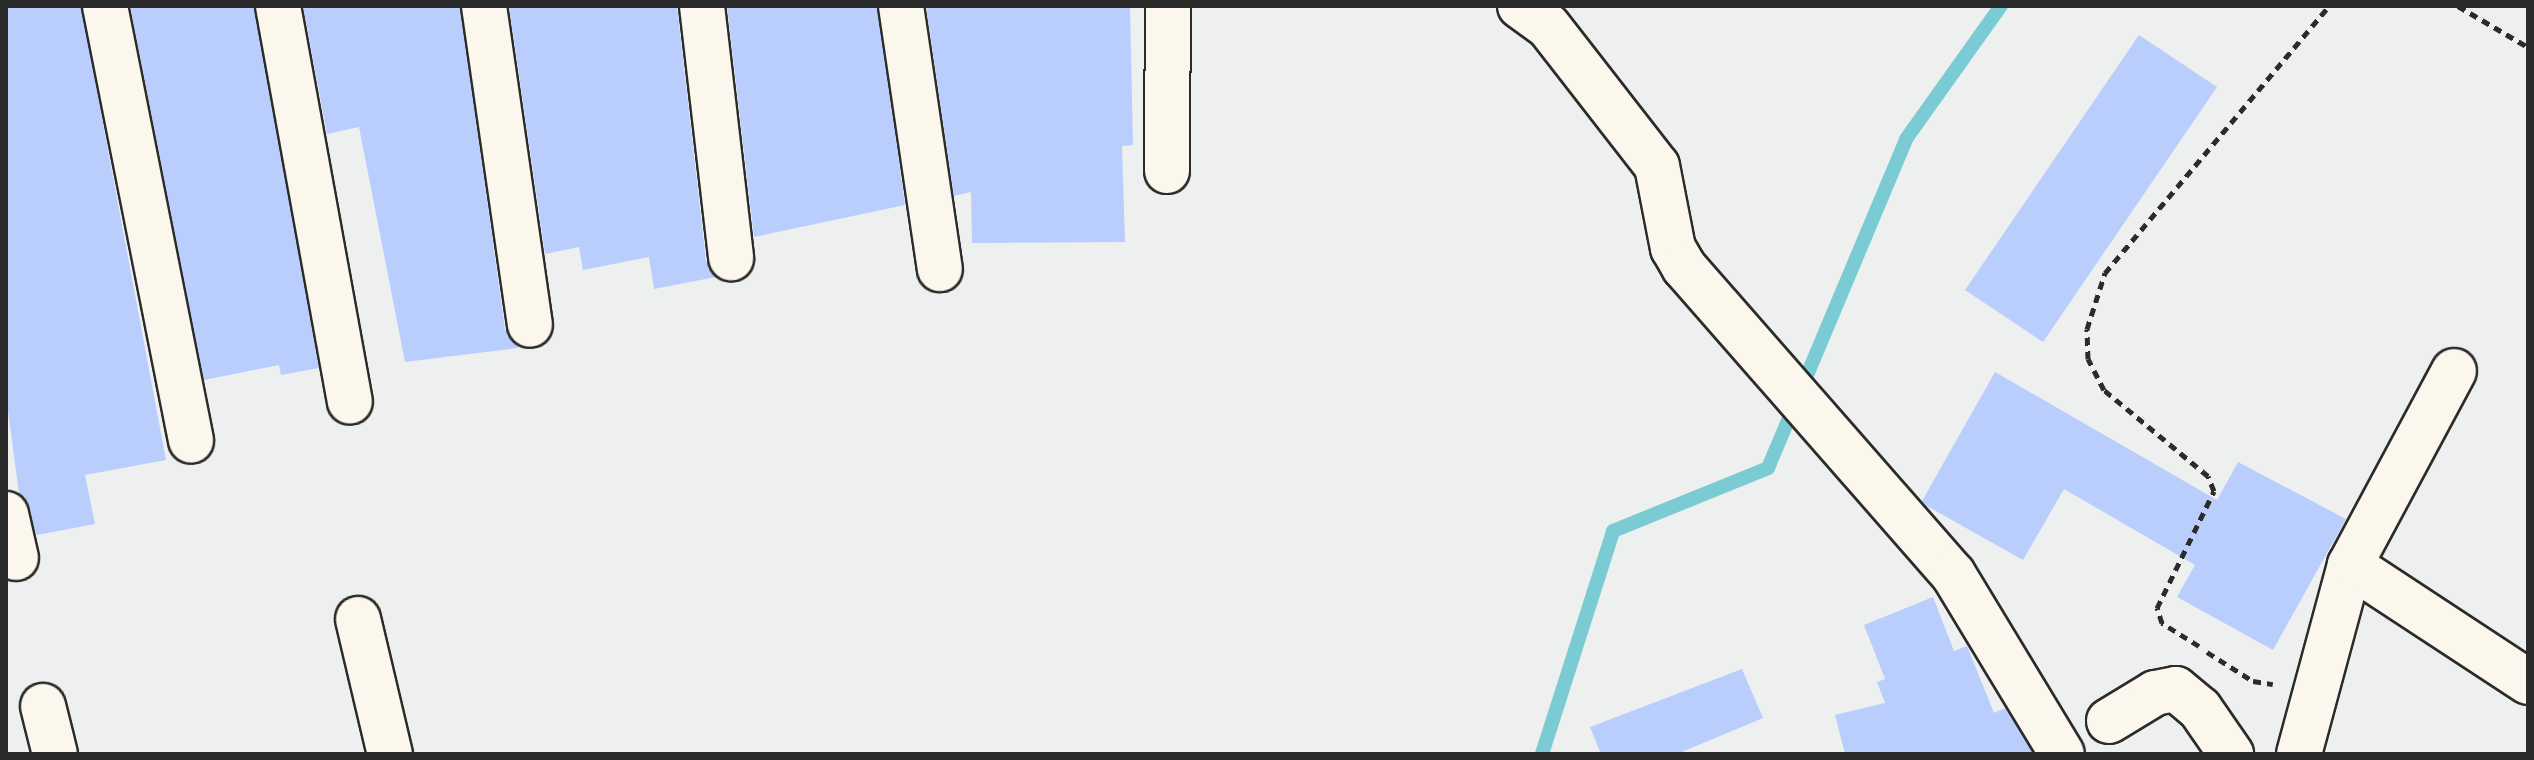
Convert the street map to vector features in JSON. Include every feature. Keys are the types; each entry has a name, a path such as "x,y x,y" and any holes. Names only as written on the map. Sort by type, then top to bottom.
{"street":[{"path":"105,6 191,441"},
{"path":"278,6 350,401"},
{"path":"484,6 530,325"},
{"path":"702,6 731,258"},
{"path":"901,6 940,269"},
{"path":"1167,171 1168,6"},
{"path":"1520,6 1548,26 1657,166 1673,248 1744,336 1953,574 2062,754"},
{"path":"2299,754 2313,690 2350,565 2454,371"},
{"path":"6,514 16,558"},
{"path":"2350,565 2528,682"},
{"path":"358,619 390,754"},
{"path":"2109,721 2176,689 2231,754"},
{"path":"43,706 55,754"}],"path":[{"path":"2313,690 2253,681 2162,623 2161,591 2214,491 2208,476 2104,390 2088,359 2087,329 2105,273 2329,6"},
{"path":"2458,6 2528,47"}],"building":[{"path":"6,6 81,6 166,460 85,475 95,524 37,535 19,493 6,396"},
{"path":"130,6 254,6 319,368 281,375 279,365 204,380"},
{"path":"303,6 460,6 505,329 518,348 405,362 359,127 327,134"},
{"path":"509,6 677,6 706,261 716,277 654,289 649,257 583,270 579,247 545,254"},
{"path":"727,6 877,6 905,205 754,237"},
{"path":"926,6 1130,6 1133,145 1122,146 1125,242 972,243 971,192 954,196"},
{"path":"2139,35 2217,87 2043,342 1965,290"},
{"path":"1995,372 2217,500 2238,462 2346,519 2273,650 2177,597 2195,565 2064,489 2023,560 1922,501"},
{"path":"1933,597 1954,651 1967,646 1994,713 2005,708 2033,754 1845,754 1835,715 1885,703 1877,682 1885,679 1864,625"},
{"path":"1742,669 1763,718 1677,754 1601,754 1590,727"}],"waterway":[{"path":"1542,754 1613,531 1768,468 1906,139 2001,6"}]}
